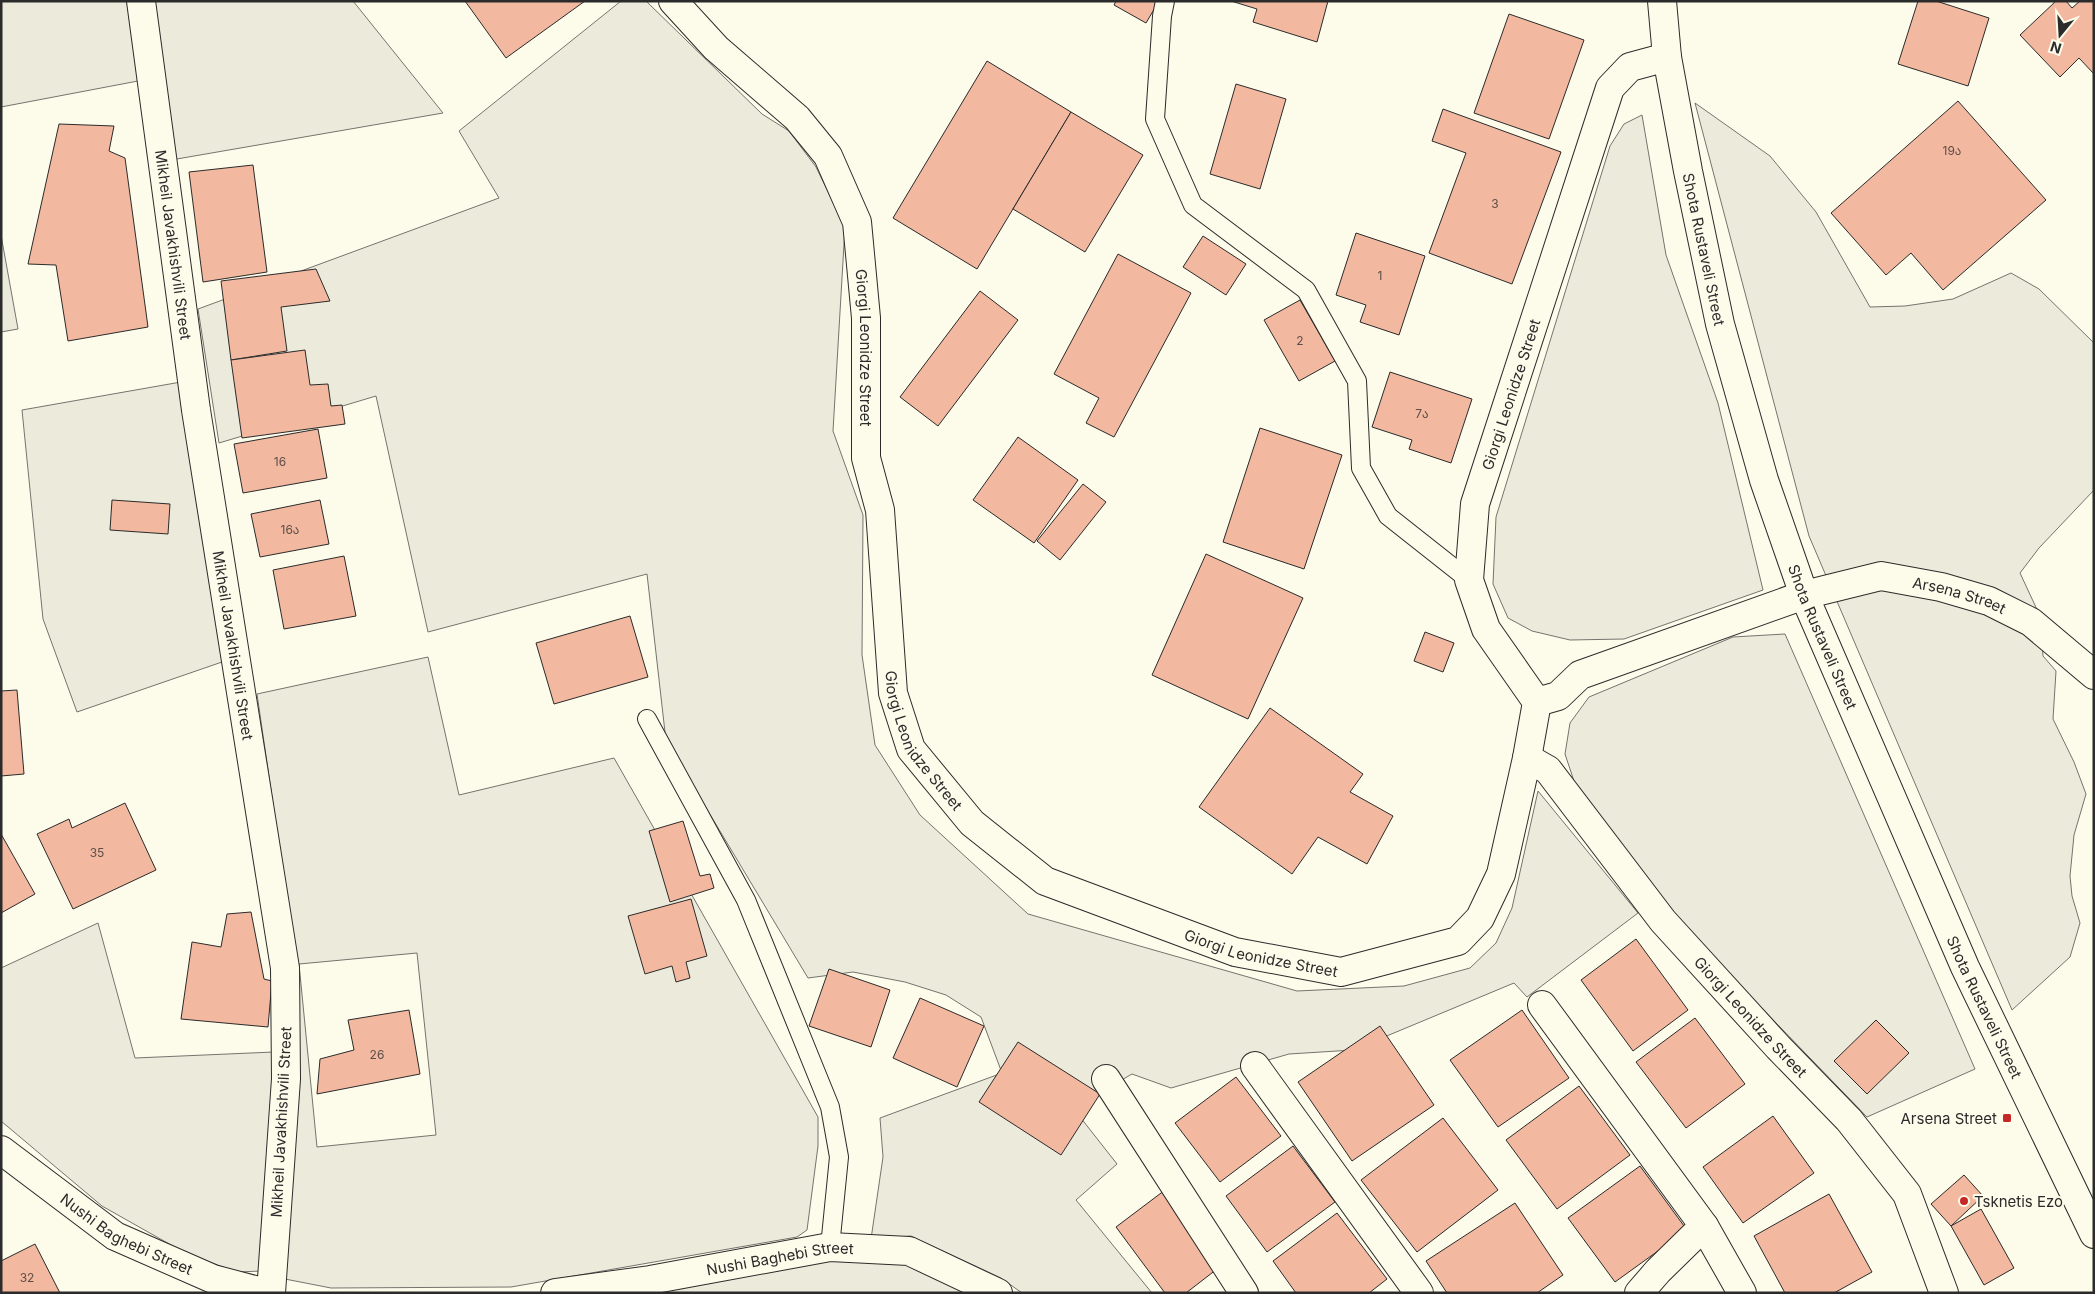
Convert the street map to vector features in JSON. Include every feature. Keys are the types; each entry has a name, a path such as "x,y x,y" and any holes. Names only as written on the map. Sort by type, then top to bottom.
{"street":[{"name":"Mikheil Javakhishvili Street","path":"141,1 196,410 285,968 286,1079 272,1293"},
{"name":"Giorgi Leonidze Street","path":"673,1 716,48 797,118 828,156 857,222 866,318 866,458 880,510 893,693 911,749 972,823 1045,881 1235,952 1342,972 1458,941 1480,918 1501,874 1527,758 1537,702 1486,629 1469,580 1475,504 1610,88 1630,67 1667,57"},
{"name":"Shota Rustaveli Street","path":"1662,1 1667,57 1688,171 1720,324 1764,480 1804,595 1965,967 2094,1234"},
{"name":"Arsena Street","path":"1537,702 1558,696 1580,675 1804,595 1881,576 1941,587 1989,600 2031,622 2094,675"},
{"name":"Giorgi Leonidze Street","path":"1527,758 1548,770 1663,921 1849,1120 1907,1194 1944,1293"},
{"path":"1542,1005 1704,1226 1742,1293"},
{"path":"1254,1066 1419,1293"},
{"path":"1106,1079 1244,1293"},
{"name":"Nushi Baghebi Street","path":"1,1150 116,1236 213,1279 266,1293"},
{"path":"1639,1293 1658,1271 1704,1226"},
{"name":"Nushi Baghebi Street","path":"554,1293 650,1280 830,1247 910,1251 998,1293"}],"lane":[{"path":"1165,1 1162,16 1155,119 1193,205 1306,290 1357,381 1360,468 1388,516 1469,580"},
{"path":"647,719 746,900 830,1107 839,1157 830,1247"}],"shaded area":[{"path":"1,1 127,1 138,81 1,107"},
{"path":"152,1 353,1 443,113 171,160"},
{"path":"621,1 646,1 762,114 789,131 816,167 845,227 833,431 863,515 862,655 875,745 920,815 1028,914 1297,991 1404,986 1470,968 1496,943 1512,908 1538,791 1638,913 1527,997 1514,983 1353,1050 1289,1054 1171,1088 1132,1074 1073,1108 1117,1164 1076,1200 1152,1293 1022,1293 1001,1278 911,1236 871,1239 883,1157 880,1118 1002,1073 981,1017 946,995 905,982 853,972 808,978 666,741 647,574 428,632 376,396 219,443 198,309 499,198 459,131"},
{"path":"1695,103 1770,156 1816,212 1870,307 1905,306 1953,299 2011,273 2039,289 2094,343 2094,490 2039,548 2020,573 2040,616 2043,656 2056,671 2053,719 2074,762 2086,794 2074,835 2070,876 2072,896 2080,923 2070,957 2012,1010 1809,536"},
{"path":"1642,115 1666,255 1718,403 1763,590 1624,639 1570,640 1532,631 1508,618 1493,584 1496,517 1610,146 1624,124"},
{"path":"1,235 18,329 1,332"},
{"path":"181,382 222,662 77,712 43,619 22,410"},
{"path":"1785,634 1975,1069 1867,1117 1672,918 1575,784 1565,754 1570,723 1589,697 1733,637"},
{"path":"428,657 459,795 614,758 818,1117 818,1146 807,1230 797,1237 511,1287 331,1288 285,1279 281,859 257,694","holes":["417,953 436,1135 317,1147 299,964"]},
{"path":"98,923 135,1058 274,1052 276,1076 262,1271 237,1272 187,1254 102,1206 1,1121 1,968"},
{"path":"909,1251 998,1293 555,1293"}],"building":[{"path":"465,1 585,1 506,58"},
{"path":"1116,1 1159,1 1146,23 1114,5"},
{"path":"1231,1 1328,1 1317,42 1253,22 1257,9"},
{"path":"1918,1 1936,1 1989,18 1968,86 1898,64"},
{"path":"2056,1 2066,1 2072,8 2080,1 2094,1 2094,74 2079,58 2060,77 2020,35"},
{"path":"1509,14 1584,40 1549,139 1474,113"},
{"path":"987,61 1071,112 977,269 893,218"},
{"path":"1236,84 1286,99 1260,189 1210,174"},
{"path":"1958,101 2046,200 1943,290 1911,253 1886,275 1831,213"},
{"path":"1443,109 1561,152 1512,284 1429,253 1466,153 1432,141"},
{"path":"1071,112 1143,155 1085,252 1013,209"},
{"path":"59,124 114,126 109,151 125,158 148,327 68,341 56,265 28,264"},
{"path":"253,165 267,272 203,282 189,172"},
{"path":"1356,233 1425,256 1399,335 1360,322 1366,305 1336,295"},
{"path":"1203,236 1246,264 1226,295 1183,267"},
{"path":"1118,254 1191,293 1114,437 1086,423 1099,398 1054,374"},
{"path":"316,269 330,301 281,307 287,351 231,360 221,281"},
{"path":"980,291 1018,320 938,426 900,397"},
{"path":"1300,300 1335,361 1299,381 1264,320"},
{"path":"305,350 310,385 328,384 331,406 342,405 345,424 242,438 231,360"},
{"path":"1390,372 1472,399 1451,463 1409,449 1412,440 1372,427"},
{"path":"1260,428 1342,455 1304,569 1223,542"},
{"path":"318,429 327,478 243,493 234,444"},
{"path":"1018,437 1078,480 1034,543 973,500"},
{"path":"1083,484 1106,502 1060,560 1037,541"},
{"path":"112,500 170,504 168,534 110,530"},
{"path":"320,500 329,544 260,557 251,514"},
{"path":"1206,554 1303,598 1248,719 1152,675"},
{"path":"344,556 356,616 284,629 273,570"},
{"path":"630,616 648,677 554,704 536,643"},
{"path":"1425,632 1454,643 1443,672 1414,661"},
{"path":"17,690 24,774 1,776 1,691"},
{"path":"1270,708 1363,774 1350,792 1393,816 1367,864 1318,837 1292,874 1199,807"},
{"path":"125,803 156,870 73,909 37,834 69,819 72,828"},
{"path":"683,821 700,876 710,874 714,888 670,902 649,831"},
{"path":"1,834 35,894 1,913"},
{"path":"691,899 707,956 686,962 690,978 676,982 672,966 645,974 628,916"},
{"path":"251,912 264,979 272,981 268,1027 181,1019 192,942 221,947 227,914"},
{"path":"1636,939 1688,1010 1633,1051 1581,980"},
{"path":"829,969 890,990 871,1047 809,1026"},
{"path":"920,998 984,1026 957,1087 893,1058"},
{"path":"409,1010 420,1074 317,1094 320,1059 354,1050 348,1020"},
{"path":"1522,1010 1569,1078 1498,1127 1450,1060"},
{"path":"1695,1018 1745,1084 1686,1128 1636,1062"},
{"path":"1876,1020 1909,1053 1867,1094 1834,1061"},
{"path":"1380,1026 1434,1105 1352,1161 1298,1082"},
{"path":"1018,1042 1100,1094 1061,1155 979,1102"},
{"path":"1236,1077 1281,1136 1220,1182 1175,1123"},
{"path":"1579,1086 1630,1155 1557,1209 1506,1140"},
{"path":"1773,1116 1814,1173 1743,1223 1703,1167"},
{"path":"1443,1118 1498,1190 1417,1252 1361,1180"},
{"path":"1293,1146 1335,1202 1267,1252 1226,1196"},
{"path":"1640,1166 1687,1230 1615,1282 1568,1218"},
{"path":"1964,1175 1983,1196 1951,1226 1931,1204"},
{"path":"1173,1184 1230,1259 1186,1293 1165,1293 1116,1227"},
{"path":"1829,1194 1872,1272 1834,1293 1785,1293 1754,1236"},
{"path":"1515,1203 1563,1275 1537,1293 1447,1293 1426,1261"},
{"path":"1981,1209 2014,1268 1984,1285 1951,1226"},
{"path":"1337,1213 1387,1279 1369,1293 1296,1293 1273,1261"},
{"path":"35,1244 60,1293 1,1293 1,1261"}],"place":[{"name":"Arsena Street","path":"2007,1118"},
{"name":"Tsknetis Ezo","path":"1964,1201"}]}
